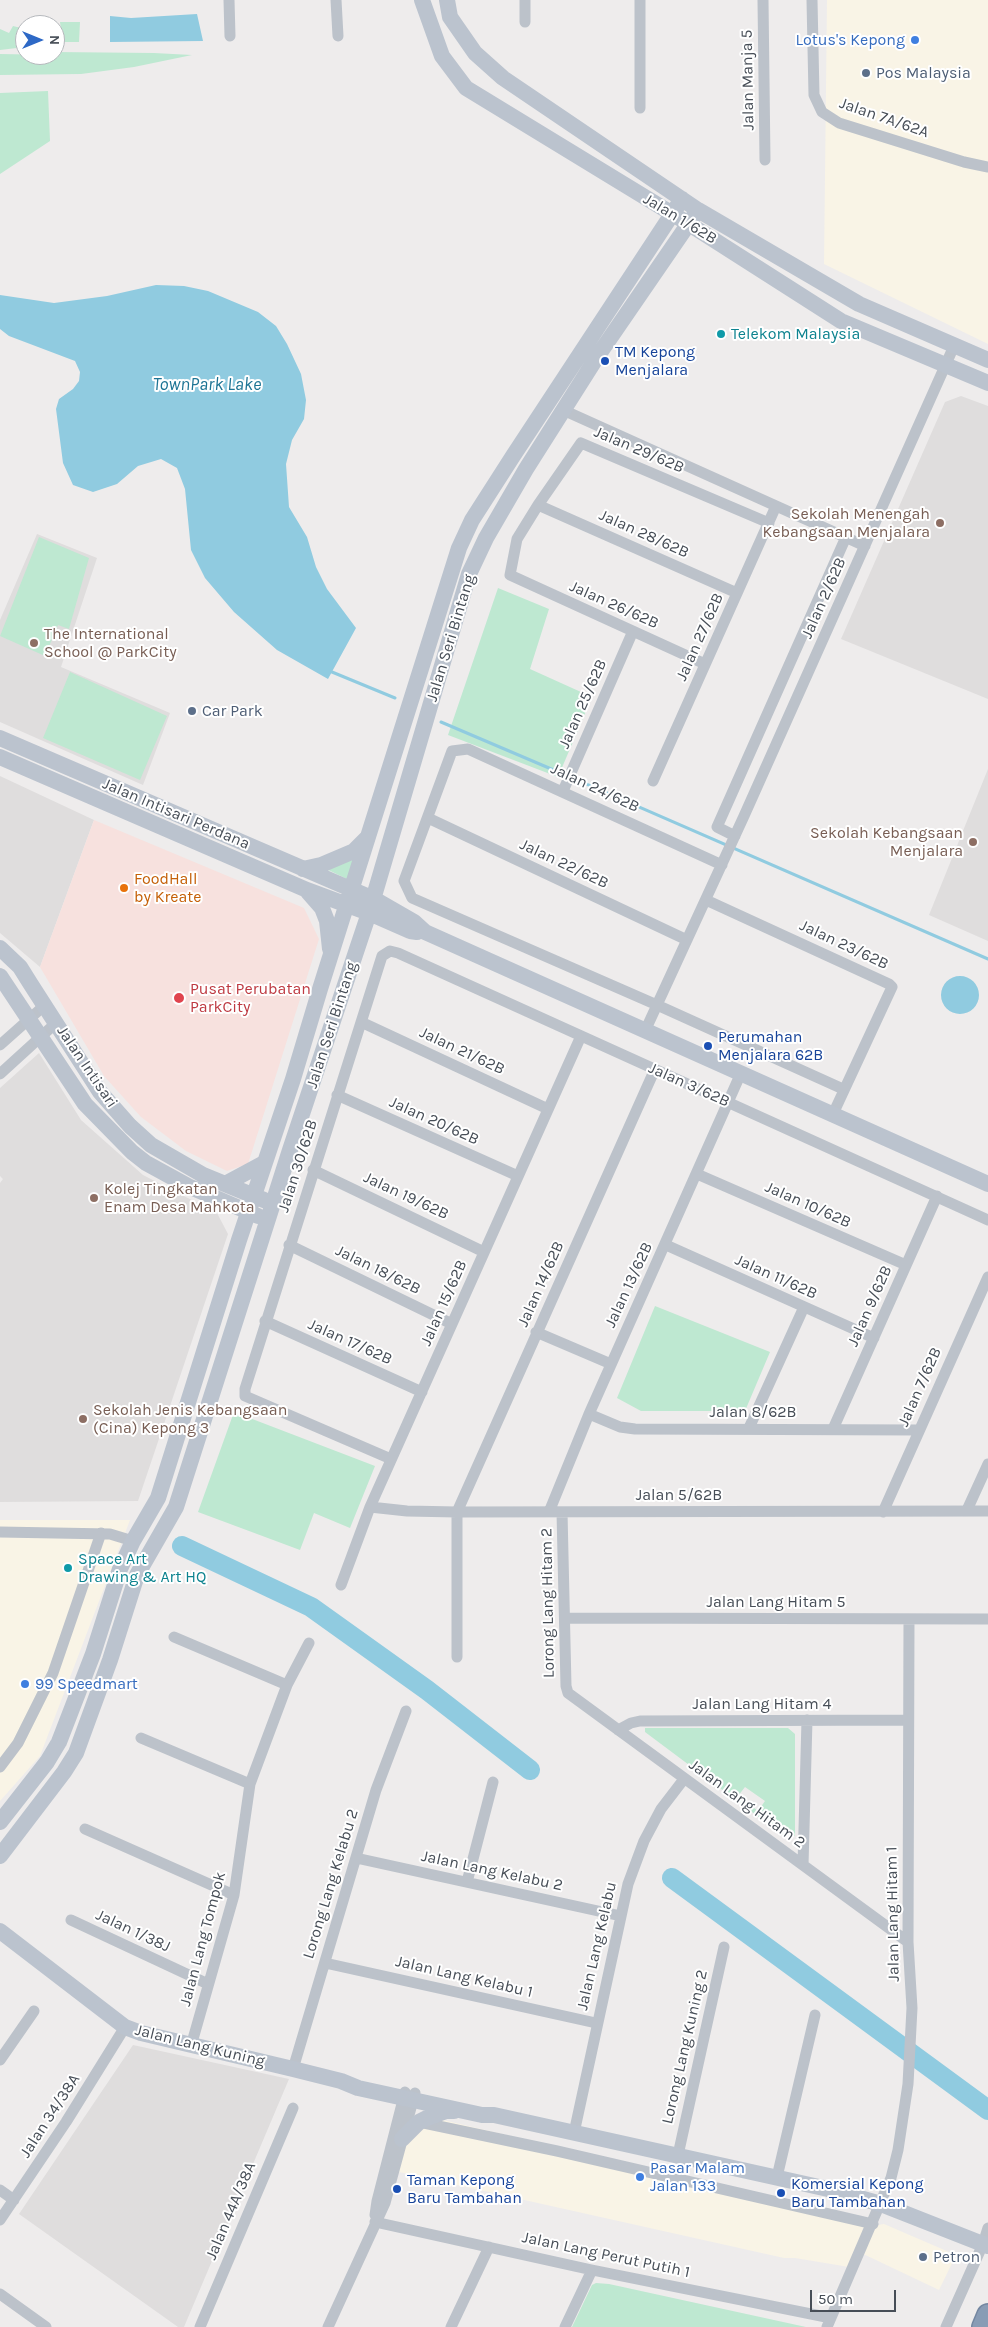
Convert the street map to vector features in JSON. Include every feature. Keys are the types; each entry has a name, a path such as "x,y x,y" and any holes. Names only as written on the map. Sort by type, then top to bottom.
{"highway":[{"path":"983,2327 988,2314"}],"street":[{"path":"229,0 230,36"},
{"path":"336,0 338,36"},
{"name":"Jalan 1/62B","path":"422,0 442,56 466,88 689,224 841,321 988,383"},
{"name":"Jalan 1/62B","path":"447,0 450,17 475,53 503,78 698,210 859,304 988,360"},
{"path":"525,0 525,22"},
{"path":"640,0 640,108"},
{"name":"Jalan Manja 5","path":"763,0 766,160"},
{"name":"Jalan 7A/62A","path":"812,0 814,95 822,112 840,123 964,162 988,167"},
{"name":"Jalan Seri Bintang","path":"0,1822 47,1762 59,1742 93,1654 120,1569 132,1541 158,1498 239,1240 353,890 367,838 459,548 472,520 682,199"},
{"name":"Jalan Seri Bintang","path":"0,1856 64,1772 76,1753 110,1660 137,1575 176,1507 372,906 469,574 493,526 563,410 698,210"},
{"name":"Jalan 2/62B","path":"645,1030 722,865 954,346"},
{"name":"Jalan 29/62B","path":"563,410 865,546"},
{"name":"Jalan 29/62B","path":"510,575 517,540 538,505 581,443 769,523"},
{"name":"Jalan 28/62B","path":"538,505 737,593"},
{"name":"Jalan 27/62B","path":"653,781 776,506"},
{"path":"735,836 717,827 846,537"},
{"name":"Jalan 26/62B","path":"510,575 705,664"},
{"name":"Jalan 25/62B","path":"563,790 633,631"},
{"name":"Jalan Intisari Perdana","path":"0,738 353,890 372,906"},
{"name":"Jalan 24/62B","path":"428,818 452,751 468,749 563,790 722,865"},
{"path":"26,768 31,752"},
{"name":"Jalan Intisari Perdana","path":"0,757 307,890 347,906 372,906"},
{"path":"428,818 404,881 412,898 657,1005 844,1090"},
{"name":"Jalan 22/62B","path":"428,818 687,940"},
{"path":"303,869 321,865 354,851 367,838"},
{"path":"307,890 322,908 327,921 330,959"},
{"name":"Jalan 23/62B","path":"706,900 889,984 891,991 833,1114"},
{"name":"Jalan 3/62B","path":"372,906 410,931 425,932 988,1184"},
{"name":"Jalan Intisari","path":"0,948 20,967 57,1022 100,1092 130,1126 156,1148 203,1175 274,1204"},
{"name":"Jalan 3/62B","path":"390,951 988,1220"},
{"name":"Jalan 30/62B","path":"390,951 382,956 246,1381 245,1396 391,1459"},
{"name":"Jalan Intisari","path":"0,976 85,1104 132,1152 146,1164 188,1186 269,1220"},
{"path":"0,1046 45,1005"},
{"path":"0,1074 57,1022"},
{"name":"Jalan 21/62B","path":"361,1022 548,1109"},
{"name":"Jalan 15/62B","path":"342,1585 370,1507 581,1036"},
{"name":"Jalan 14/62B","path":"457,1512 655,1069"},
{"name":"Jalan 13/62B","path":"549,1512 589,1414 741,1073"},
{"name":"Jalan 20/62B","path":"337,1095 518,1176"},
{"path":"225,1184 264,1164"},
{"name":"Jalan 19/62B","path":"313,1170 484,1252"},
{"name":"Jalan 10/62B","path":"697,1174 906,1265"},
{"name":"Jalan 9/62B","path":"833,1429 937,1196"},
{"path":"224,1201 239,1240"},
{"name":"Jalan 11/62B","path":"666,1244 874,1338"},
{"name":"Jalan 18/62B","path":"289,1245 452,1324"},
{"name":"Jalan 7/62B","path":"883,1512 988,1277"},
{"path":"749,1428 804,1307"},
{"name":"Jalan 17/62B","path":"265,1321 422,1392"},
{"path":"536,1332 611,1364"},
{"name":"Jalan 8/62B","path":"589,1414 620,1427 634,1429 919,1430"},
{"path":"967,1510 988,1464"},
{"name":"Jalan 5/62B","path":"370,1507 407,1511 457,1512 883,1512 988,1510"},
{"path":"457,1512 457,1657"},
{"name":"Lorong Lang Hitam 2","path":"562,1512 566,1686 568,1693"},
{"path":"0,1532 101,1533 142,1543 149,1541 166,1523"},
{"path":"0,1767 18,1743 53,1673 101,1533"},
{"name":"Jalan Lang Hitam 5","path":"565,1618 988,1619"},
{"name":"Jalan Lang Hitam 1","path":"829,2323 873,2224 897,2157 908,2075 912,2023 908,1942 909,1619"},
{"path":"174,1637 287,1685"},
{"name":"Jalan Lang Tompok","path":"191,2046 234,1895 250,1784 287,1685 309,1643"},
{"name":"Jalan Lang Hitam 2","path":"568,1693 908,1942"},
{"name":"Lorong Lang Kelabu 2","path":"293,2069 376,1790 406,1711"},
{"path":"803,1865 807,1720"},
{"name":"Jalan Lang Hitam 4","path":"618,1730 631,1723 640,1721 908,1720"},
{"path":"141,1738 250,1784"},
{"name":"Jalan Lang Kelabu","path":"574,2133 596,2023 628,1884 644,1842 661,1809 684,1779"},
{"path":"467,1882 493,1782"},
{"path":"85,1829 234,1895"},
{"name":"Jalan Lang Kelabu 2","path":"356,1858 621,1916"},
{"name":"Jalan 1/38J","path":"71,1920 208,1984"},
{"name":"Jalan Lang Kuning","path":"0,1931 125,2027 191,2046 340,2081 359,2080 482,2115 494,2115 777,2177 881,2204 986,2239 946,2327"},
{"name":"Lorong Lang Kuning 2","path":"678,2155 724,1946"},
{"name":"Jalan Lang Kelabu 1","path":"325,1963 596,2023"},
{"path":"0,2060 34,2011"},
{"path":"777,2177 815,2015"},
{"name":"Jalan 34/38A","path":"0,2220 66,2122 125,2027"},
{"path":"328,2327 374,2222 385,2202 402,2139 409,2095"},
{"path":"374,2222 377,2201 409,2095"},
{"name":"Jalan Lang Kuning","path":"409,2095 483,2109 494,2115"},
{"name":"Jalan 44A/38A","path":"200,2327 292,2108"},
{"path":"402,2139 419,2122 446,2111 466,2111"},
{"path":"419,2122 558,2151 873,2224"},
{"path":"0,2190 14,2200"},
{"name":"Jalan Lang Perut Putih 1","path":"374,2222 829,2323"},
{"path":"451,2327 489,2247"},
{"path":"565,2327 592,2270"},
{"path":"0,2294 46,2327"}],"shaded area":[{"path":"827,0 988,0 988,344 824,264"},
{"name":"Sekolah Menengah Kebangsaan Menjalara","path":"961,396 988,406 988,699 841,639 945,402"},
{"name":"The International School @ ParkCity","path":"37,534 97,558 61,667 170,713 143,785 0,722 0,620"},
{"name":"Sekolah Kebangsaan Menjalara","path":"988,769 988,941 929,915"},
{"path":"0,776 94,820 40,967 0,933"},
{"name":"Pusat Perubatan ParkCity","path":"94,820 304,908 319,939 248,1164 227,1171 186,1151 141,1117 104,1076 40,967"},
{"name":"Kolej Tingkatan Enam Desa Mahkota","path":"39,1053 81,1120 143,1175 217,1213 228,1234 138,1501 0,1502 0,1183 3,1179 0,1176 0,1088"},
{"path":"0,1520 130,1520 40,1756 0,1801"},
{"path":"133,2045 289,2079 184,2327 178,2327 19,2214"},
{"path":"422,2115 863,2220 867,2227 884,2224 956,2255 939,2290 857,2251 849,2267 795,2258 784,2258 399,2172 406,2141"}],"green space":[{"path":"65,22 80,22 79,42 65,42"},
{"path":"13,26 15,26 15,48 0,50 0,29 9,33"},
{"path":"65,52 192,55 134,67 81,74 0,75 0,54 15,54 15,65 65,65"},
{"path":"48,91 50,141 0,174 0,93"},
{"path":"39,537 89,558 69,629 58,625 45,656 0,636"},
{"path":"498,588 549,609 530,669 592,697 558,777 448,735"},
{"path":"70,672 167,716 140,780 43,738"},
{"path":"355,856 347,879 320,866"},
{"path":"655,1306 770,1352 745,1411 641,1411 617,1398"},
{"path":"234,1412 375,1466 350,1528 314,1513 300,1550 198,1512"},
{"path":"645,1728 788,1728 795,1734 795,1836 784,1836 645,1732","holes":["745,1787 765,1801 758,1811 738,1796"]},
{"path":"596,2283 609,2284 806,2327 572,2327 592,2285"}],"water":[{"path":"197,14 203,41 110,42 110,16 131,18"},
{"name":"TownPark Lake","path":"156,285 184,286 208,291 258,312 276,326 301,374 306,400 304,419 292,440 286,464 289,507 307,537 316,567 327,589 356,628 328,679 277,650 234,612 205,578 191,550 185,489 177,468 161,459 138,466 117,484 93,492 73,485 63,463 56,409 59,399 73,389 79,381 80,372 75,361 9,336 0,329 0,295 54,303 107,296"},
{"path":"960,976 967,977 973,982 978,988 978,1002 973,1008 967,1013 960,1014 953,1013 947,1008 942,1002 941,995 942,988 947,982 953,977"}],"waterway":[{"path":"332,672 395,698"},
{"path":"441,722 556,771"},
{"path":"582,782 988,959"},
{"path":"182,1546 311,1607 427,1690 530,1770"},
{"path":"672,1878 988,2110"}],"place":[{"name":"Lotus's Kepong","path":"915,40"},
{"name":"Pos Malaysia","path":"866,73"},
{"name":"Telekom Malaysia","path":"721,334"},
{"name":"TM Kepong Menjalara","path":"605,361"},
{"name":"Sekolah Menengah Kebangsaan Menjalara","path":"940,523"},
{"name":"The International School @ ParkCity","path":"34,643"},
{"name":"Car Park","path":"192,711"},
{"name":"Sekolah Kebangsaan Menjalara","path":"973,842"},
{"name":"FoodHall by Kreate","path":"124,888"},
{"name":"Pusat Perubatan ParkCity","path":"179,998"},
{"name":"Perumahan Menjalara 62B","path":"708,1046"},
{"name":"Kolej Tingkatan Enam Desa Mahkota","path":"94,1198"},
{"name":"Sekolah Jenis Kebangsaan (Cina) Kepong 3","path":"83,1419"},
{"name":"Space Art Drawing & Art HQ","path":"68,1568"},
{"name":"99 Speedmart","path":"25,1684"},
{"name":"Pasar Malam Jalan 133","path":"640,2177"},
{"name":"Taman Kepong Baru Tambahan","path":"397,2189"},
{"name":"Komersial Kepong Baru Tambahan","path":"781,2193"},
{"name":"Petron","path":"923,2257"}]}
